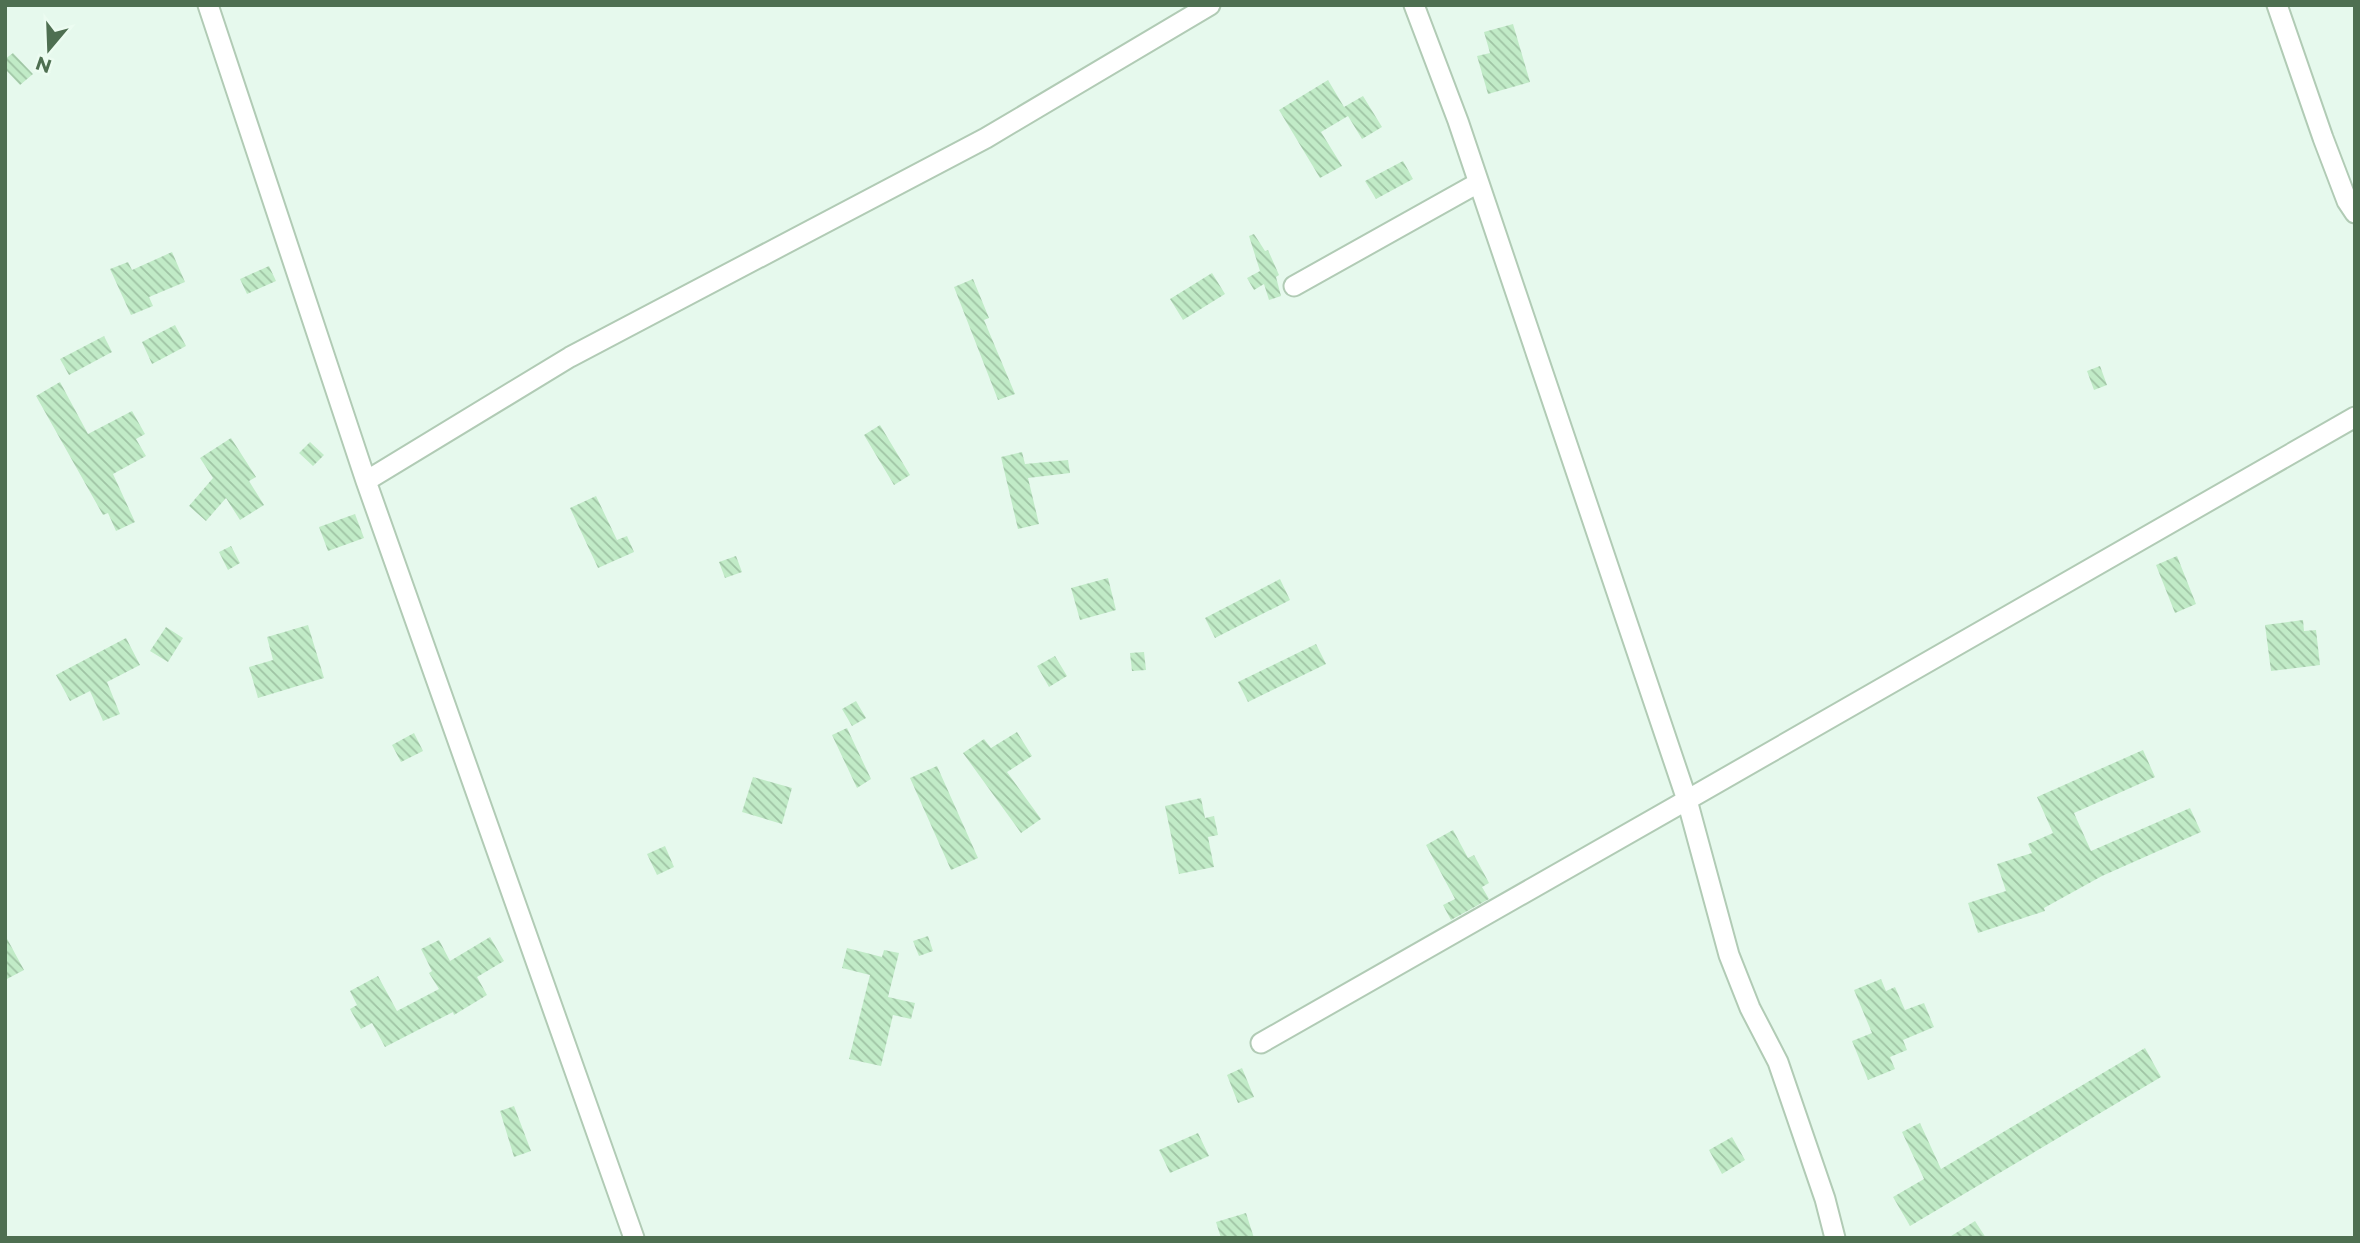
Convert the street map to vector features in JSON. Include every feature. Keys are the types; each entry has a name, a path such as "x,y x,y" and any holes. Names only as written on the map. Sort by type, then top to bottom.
{"street":[{"path":"208,5 366,481 634,1238"},
{"path":"366,481 570,356 986,138 1210,5"},
{"path":"1414,5 1478,183 1687,800 1730,955 1750,1008 1778,1062 1825,1199 1835,1238"},
{"path":"2277,5 2337,176 2355,213"},
{"path":"1294,286 1478,183"},
{"path":"1261,1043 2355,417"}],"building":[{"path":"1513,24 1530,82 1488,94 1477,56 1490,53 1484,32"},
{"path":"13,53 33,74 20,85 5,69 5,59"},
{"path":"1328,80 1344,107 1363,96 1382,127 1362,139 1348,116 1321,132 1342,166 1320,178 1279,110"},
{"path":"1403,161 1413,179 1376,199 1365,181"},
{"path":"1254,234 1265,251 1268,250 1279,275 1276,277 1281,296 1269,300 1264,284 1254,290 1247,278 1260,271 1249,236"},
{"path":"172,252 185,282 149,297 153,306 131,315 110,269 128,262 132,270"},
{"path":"269,266 276,281 247,294 240,279"},
{"path":"1212,273 1225,294 1183,320 1170,299"},
{"path":"973,279 989,318 984,320 1015,394 998,400 954,287"},
{"path":"175,325 186,346 152,364 142,342"},
{"path":"104,336 112,352 69,375 60,359"},
{"path":"2100,366 2107,385 2094,390 2087,371"},
{"path":"60,382 88,434 132,411 145,434 136,439 146,456 113,474 135,522 116,531 108,513 103,515 36,396"},
{"path":"880,425 910,475 894,485 864,435"},
{"path":"231,438 256,477 249,481 264,505 240,520 226,498 206,521 189,506 213,478 200,458"},
{"path":"310,442 324,455 313,466 299,453"},
{"path":"1022,452 1025,464 1068,460 1070,473 1028,478 1039,524 1018,529 1001,457"},
{"path":"596,496 617,540 627,536 634,552 598,568 570,508"},
{"path":"355,514 364,538 328,551 319,527"},
{"path":"231,546 240,563 228,570 219,552"},
{"path":"736,556 742,572 725,578 719,562"},
{"path":"2177,556 2196,604 2175,613 2156,565"},
{"path":"1108,578 1116,610 1080,620 1071,588"},
{"path":"1280,579 1290,600 1215,638 1205,618"},
{"path":"2303,620 2304,631 2316,630 2320,665 2271,671 2265,625"},
{"path":"308,625 324,678 258,698 249,667 273,660 267,637"},
{"path":"166,627 183,638 168,662 150,651"},
{"path":"126,638 140,665 107,682 120,714 103,721 90,691 70,701 56,675"},
{"path":"1316,644 1326,664 1248,702 1238,682"},
{"path":"1144,652 1146,670 1132,671 1130,653"},
{"path":"1055,656 1067,676 1049,687 1037,666"},
{"path":"856,701 866,718 852,726 842,709"},
{"path":"847,728 871,779 857,788 832,735"},
{"path":"1017,732 1032,756 1007,772 1041,819 1021,833 963,753 984,739 991,748"},
{"path":"414,733 423,751 401,762 392,745"},
{"path":"2143,750 2155,777 2074,813 2091,851 2190,808 2201,832 2102,876 2044,908 2045,911 1978,933 1968,903 2006,891 1997,864 2032,853 2028,844 2053,833 2037,797"},
{"path":"937,766 978,858 951,870 910,778"},
{"path":"753,777 792,788 782,824 742,812"},
{"path":"1201,798 1205,818 1214,816 1218,835 1208,837 1214,867 1179,874 1165,806"},
{"path":"1453,830 1468,858 1474,855 1489,883 1482,887 1489,899 1451,920 1443,905 1455,899 1426,845"},
{"path":"665,846 674,867 657,875 647,854"},
{"path":"5,935 24,970 5,980"},
{"path":"928,936 933,951 919,956 913,941"},
{"path":"490,937 504,961 477,977 487,995 454,1015 453,1012 385,1047 372,1023 361,1029 350,1009 357,1005 350,991 378,976 397,1011 439,989 429,973 432,971 421,949 439,940 450,961"},
{"path":"847,948 882,957 884,950 899,953 888,997 915,1003 911,1019 893,1015 881,1066 849,1059 870,975 842,968"},
{"path":"1881,979 1886,991 1895,987 1905,1010 1924,1003 1934,1027 1903,1040 1907,1050 1890,1057 1895,1069 1868,1080 1852,1041 1872,1033 1854,990"},
{"path":"2145,1048 2161,1077 1910,1226 1893,1197 1924,1179 1902,1132 1920,1123 1941,1169"},
{"path":"1242,1068 1254,1097 1238,1103 1227,1075"},
{"path":"514,1106 531,1151 514,1157 500,1111"},
{"path":"1198,1133 1209,1156 1170,1173 1159,1150"},
{"path":"1732,1137 1745,1160 1722,1174 1709,1150"},
{"path":"1246,1213 1254,1238 1221,1238 1216,1222"},
{"path":"1975,1221 1986,1238 1948,1238"}]}
